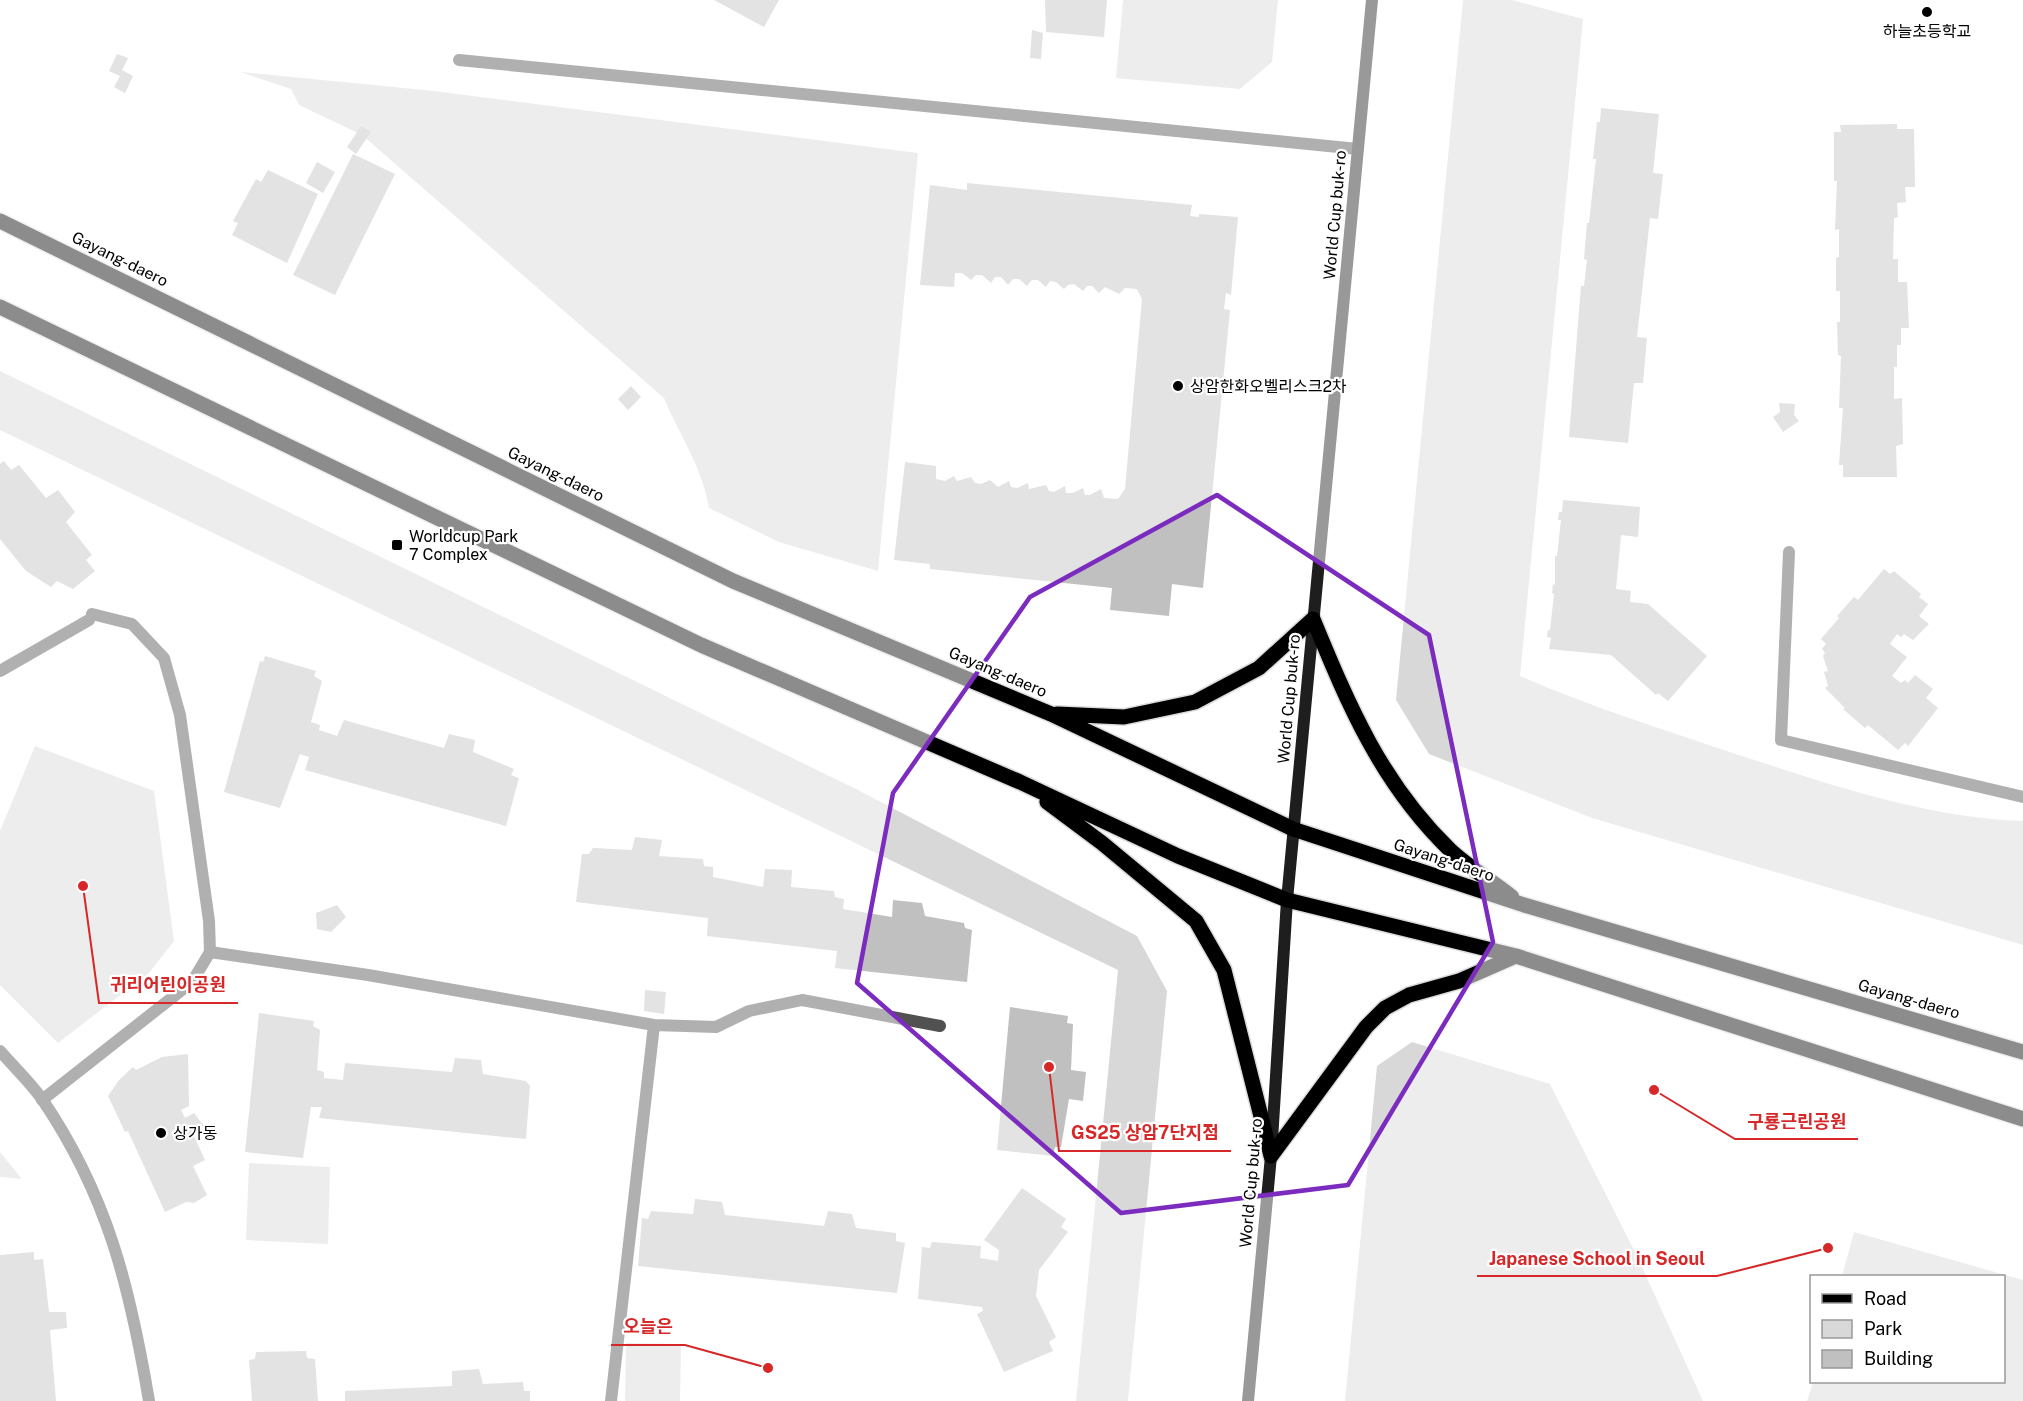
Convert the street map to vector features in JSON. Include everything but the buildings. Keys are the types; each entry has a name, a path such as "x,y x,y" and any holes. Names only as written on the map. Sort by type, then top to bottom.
{"main road":[{"name":"World Cup buk-ro","path":"1248,1401 1271,1156 1293,829 1372,0"},
{"name":"Gayang-daero","path":"0,221 733,581 1051,714 1293,829 1524,905 2023,1052"},
{"path":"0,307 701,645 1020,782 1178,856 1287,900 1516,956 2023,1119"},
{"path":"1051,714 1124,717 1195,702 1259,668 1313,619 1350,709 1393,785 1451,850 1524,905"},
{"path":"1020,782 1102,843 1196,921 1224,970 1271,1156"},
{"path":"1271,1156 1366,1028 1385,1008 1409,995 1459,981 1516,956"}],"street":[{"path":"459,60 1358,149"},
{"path":"1789,552 1781,740 2023,797"},
{"path":"0,671 91,617 132,624 164,658 180,715 209,921 210,952 192,982 42,1100"},
{"path":"210,952 368,975 654,1025 716,1027 749,1011 801,1000 940,1026"},
{"path":"611,1401 654,1025"},
{"path":"0,1051 42,1100 76,1154 110,1228 134,1312 150,1401"}],"highlighted area":[{"path":"1217,495 1429,635 1493,942 1348,1185 1121,1213 857,983 893,793 1030,597"}],"green space":[{"path":"1123,0 1278,0 1272,62 1240,89 1116,78"},
{"path":"1463,0 1512,0 1583,19 1520,676 1628,718 1844,788 1950,813 2023,821 2023,945 1592,818 1429,754 1396,700"},
{"path":"240,72 434,91 918,153 878,571 779,542 709,508 702,479 664,398 362,135 299,105 291,89"},
{"path":"0,371 858,790 1137,936 1167,991 1128,1401 1076,1401 1118,970 0,430"},
{"path":"35,746 154,791 174,941 149,973 58,1043 0,985 0,831"},
{"path":"1412,1042 1550,1084 1637,1256 1703,1401 1345,1401 1377,1066"},
{"path":"0,1152 22,1179 0,1177"},
{"path":"249,1163 330,1167 328,1244 246,1240"},
{"path":"1854,1232 2023,1280 2023,1401 1807,1401 1813,1383 2005,1383 2005,1275 1842,1275"},
{"path":"626,1343 681,1344 680,1401 625,1401"}],"place":[{"name":"하늘초등학교","path":"1927,12"},
{"name":"상암한화오벨리스크2차","path":"1178,386"},
{"name":"Worldcup Park 7 Complex","path":"397,545"},
{"name":"귀리어린이공원","path":"83,886"},
{"name":"GS25 상암7단지점","path":"1049,1067"},
{"name":"구룡근린공원","path":"1654,1090"},
{"name":"상가동","path":"161,1133"},
{"name":"Japanese School in Seoul","path":"1828,1248"},
{"name":"오늘은","path":"768,1368"}]}
